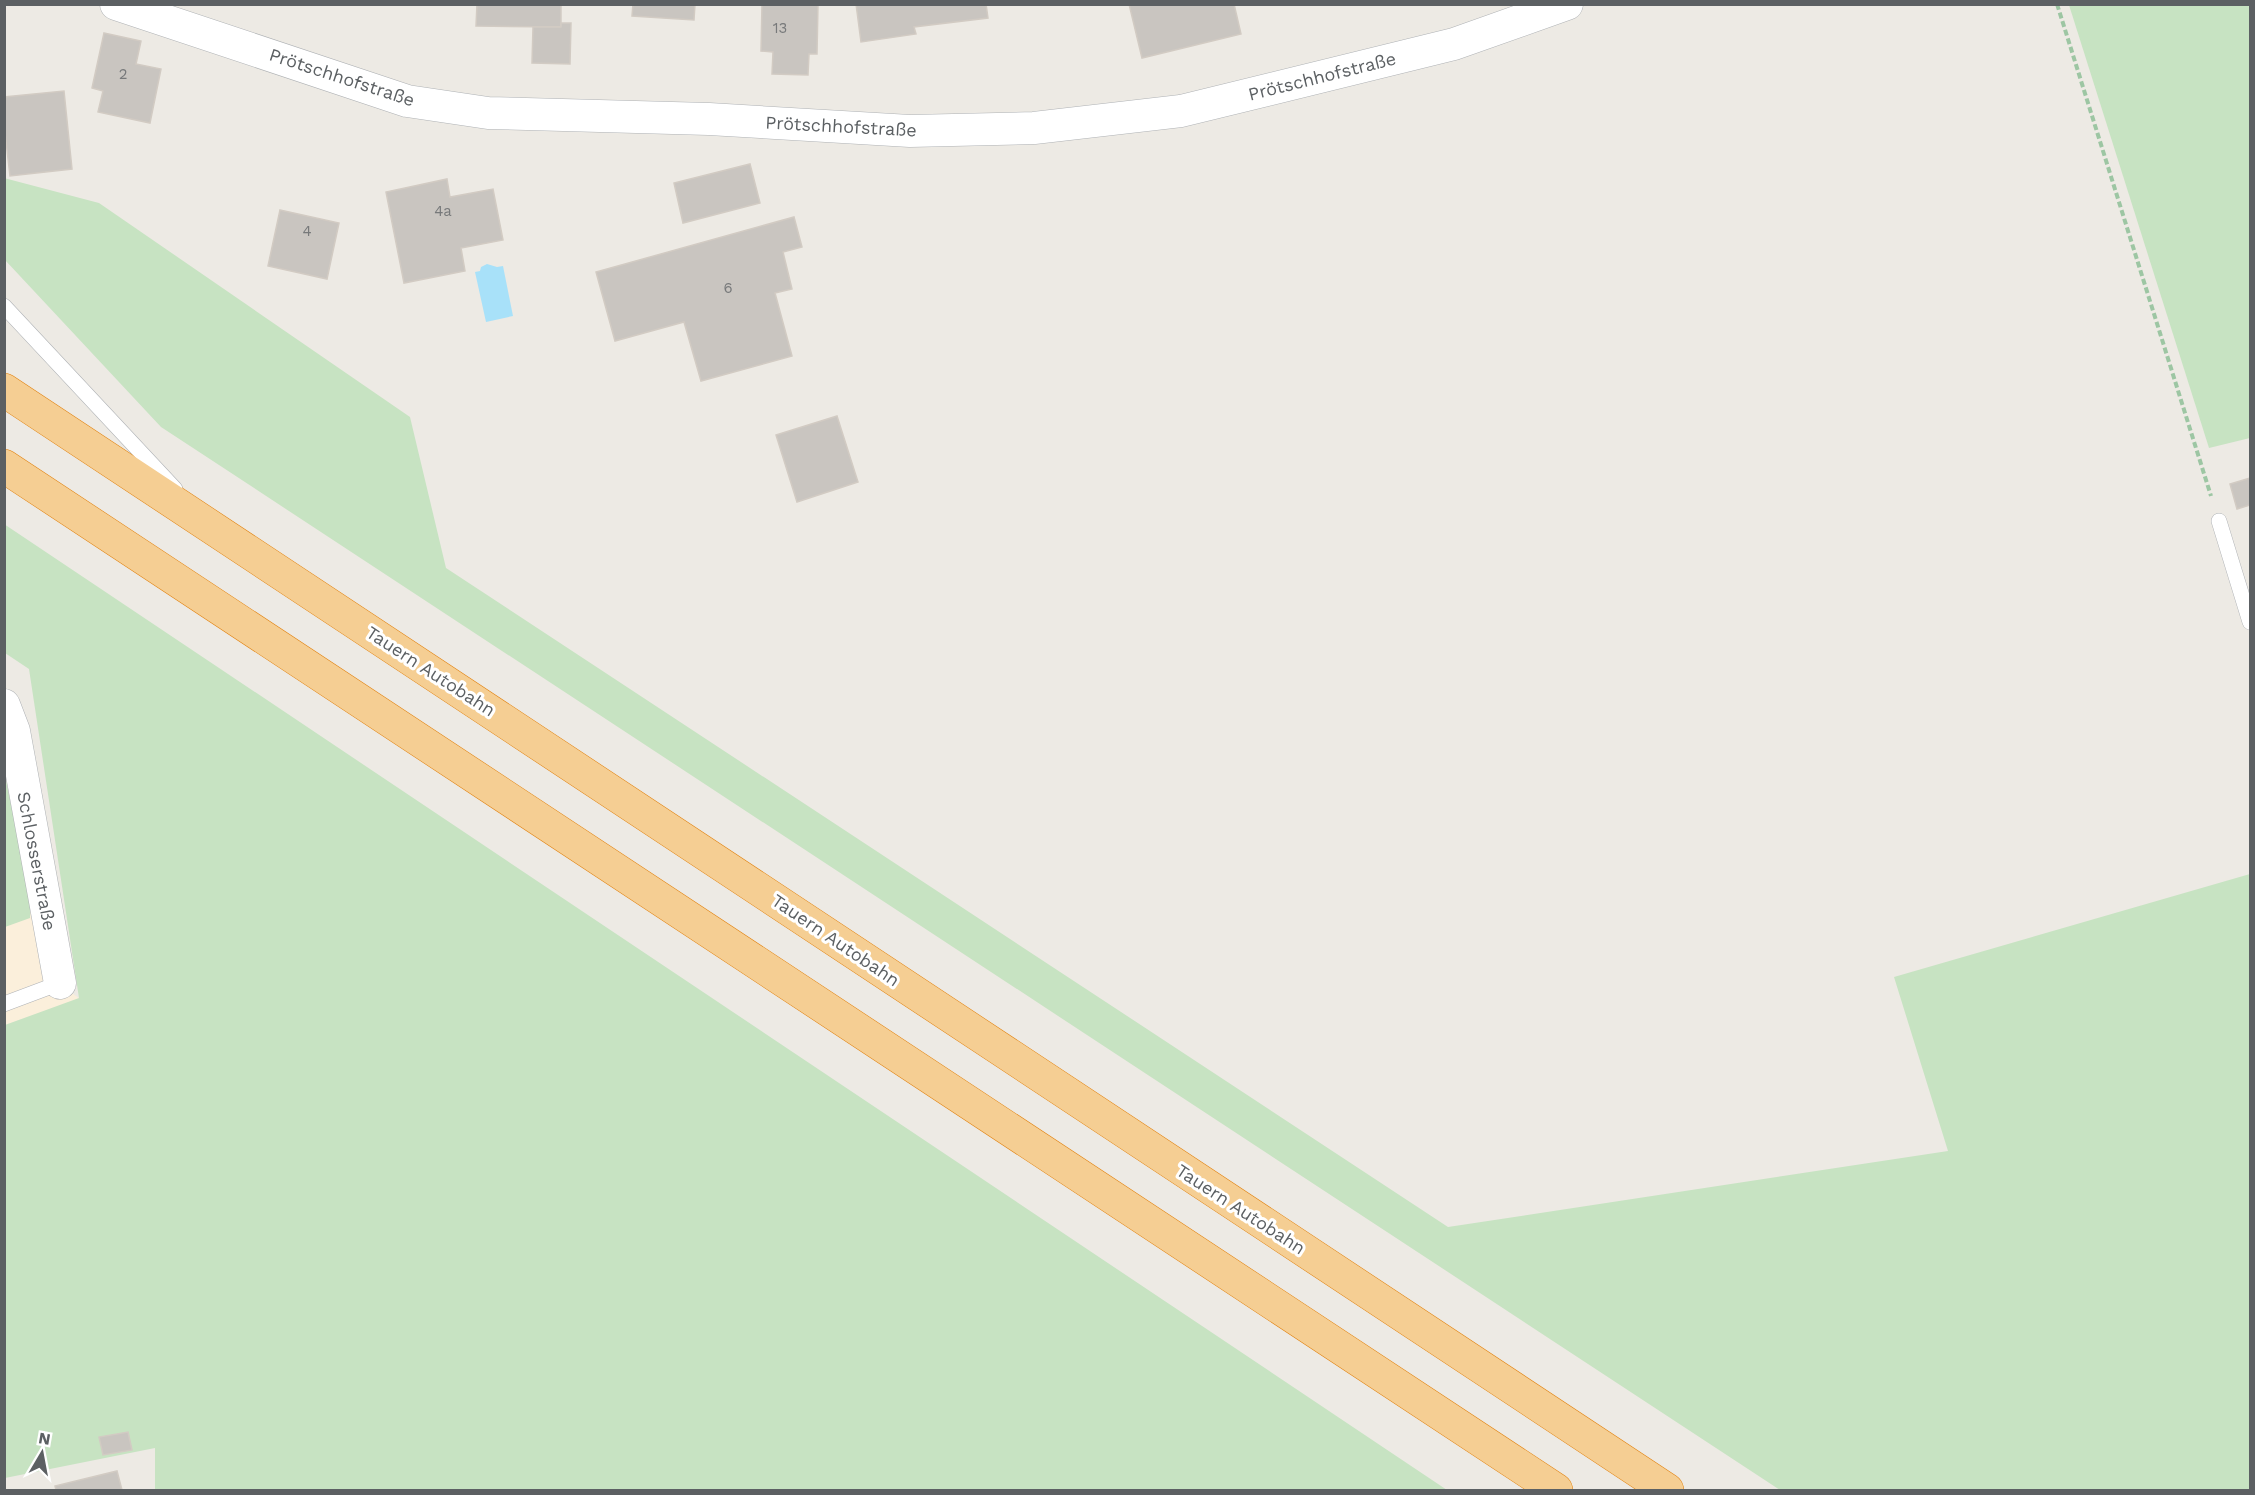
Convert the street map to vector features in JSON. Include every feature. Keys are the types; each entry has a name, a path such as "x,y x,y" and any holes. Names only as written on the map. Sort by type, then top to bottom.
{"highway":[{"name":"Tauern Autobahn","path":"4,390 1667,1491"},
{"path":"4,466 1556,1491"}],"street":[{"name":"Prötschhofstraße","path":"116,4 407,101 488,113 709,119 910,131 1034,128 1181,111 1454,44 1567,4"},
{"name":"Schlosserstraße","path":"4,705 14,732 60,983"}],"lane":[{"path":"4,306 210,527"},
{"path":"2219,521 2250,622"},
{"path":"4,1004 60,983"}],"path":[{"path":"2057,4 2219,521"}],"shaded area":[{"path":"4,790 49,976 80,999 5,1025"}],"green space":[{"path":"2069,5 2250,5 2250,438 2209,448"},
{"path":"4,178 99,203 410,417 446,568 1448,1227 1948,1151 1894,977 2250,874 2250,1490 1780,1490 161,427 5,260"},
{"path":"4,524 1447,1490 155,1490 155,1448 5,1478 5,1025 79,998 29,669 5,653"},
{"path":"5,776 31,899 30,918 5,927"}],"water":[{"path":"487,264 503,266 513,316 486,322 475,272 480,271 481,267"}],"building":[{"path":"477,4 561,4 561,27 476,26"},
{"path":"633,4 695,4 694,20 632,16"},
{"path":"762,4 818,4 817,54 809,54 808,75 772,74 773,52 761,51"},
{"path":"856,4 986,4 988,18 914,27 916,34 861,42"},
{"path":"1129,4 1234,4 1241,34 1142,58"},
{"path":"561,23 571,23 570,64 532,63 533,27 561,27"},
{"path":"104,33 141,41 136,64 161,69 150,123 98,112 103,91 92,88"},
{"path":"64,91 72,169 10,176 4,124 4,97"},
{"path":"750,164 760,203 683,223 674,183"},
{"path":"447,179 450,197 493,189 503,240 461,248 465,271 404,283 386,192"},
{"path":"280,210 339,223 327,279 268,266"},
{"path":"794,217 802,247 783,252 792,289 775,293 792,356 701,381 684,322 615,341 596,272"},
{"path":"837,416 858,482 797,502 776,435"},
{"path":"2250,478 2250,505 2237,509 2230,484"},
{"path":"128,1432 132,1450 103,1455 99,1437"},
{"path":"117,1471 122,1490 56,1490 55,1486"}]}
